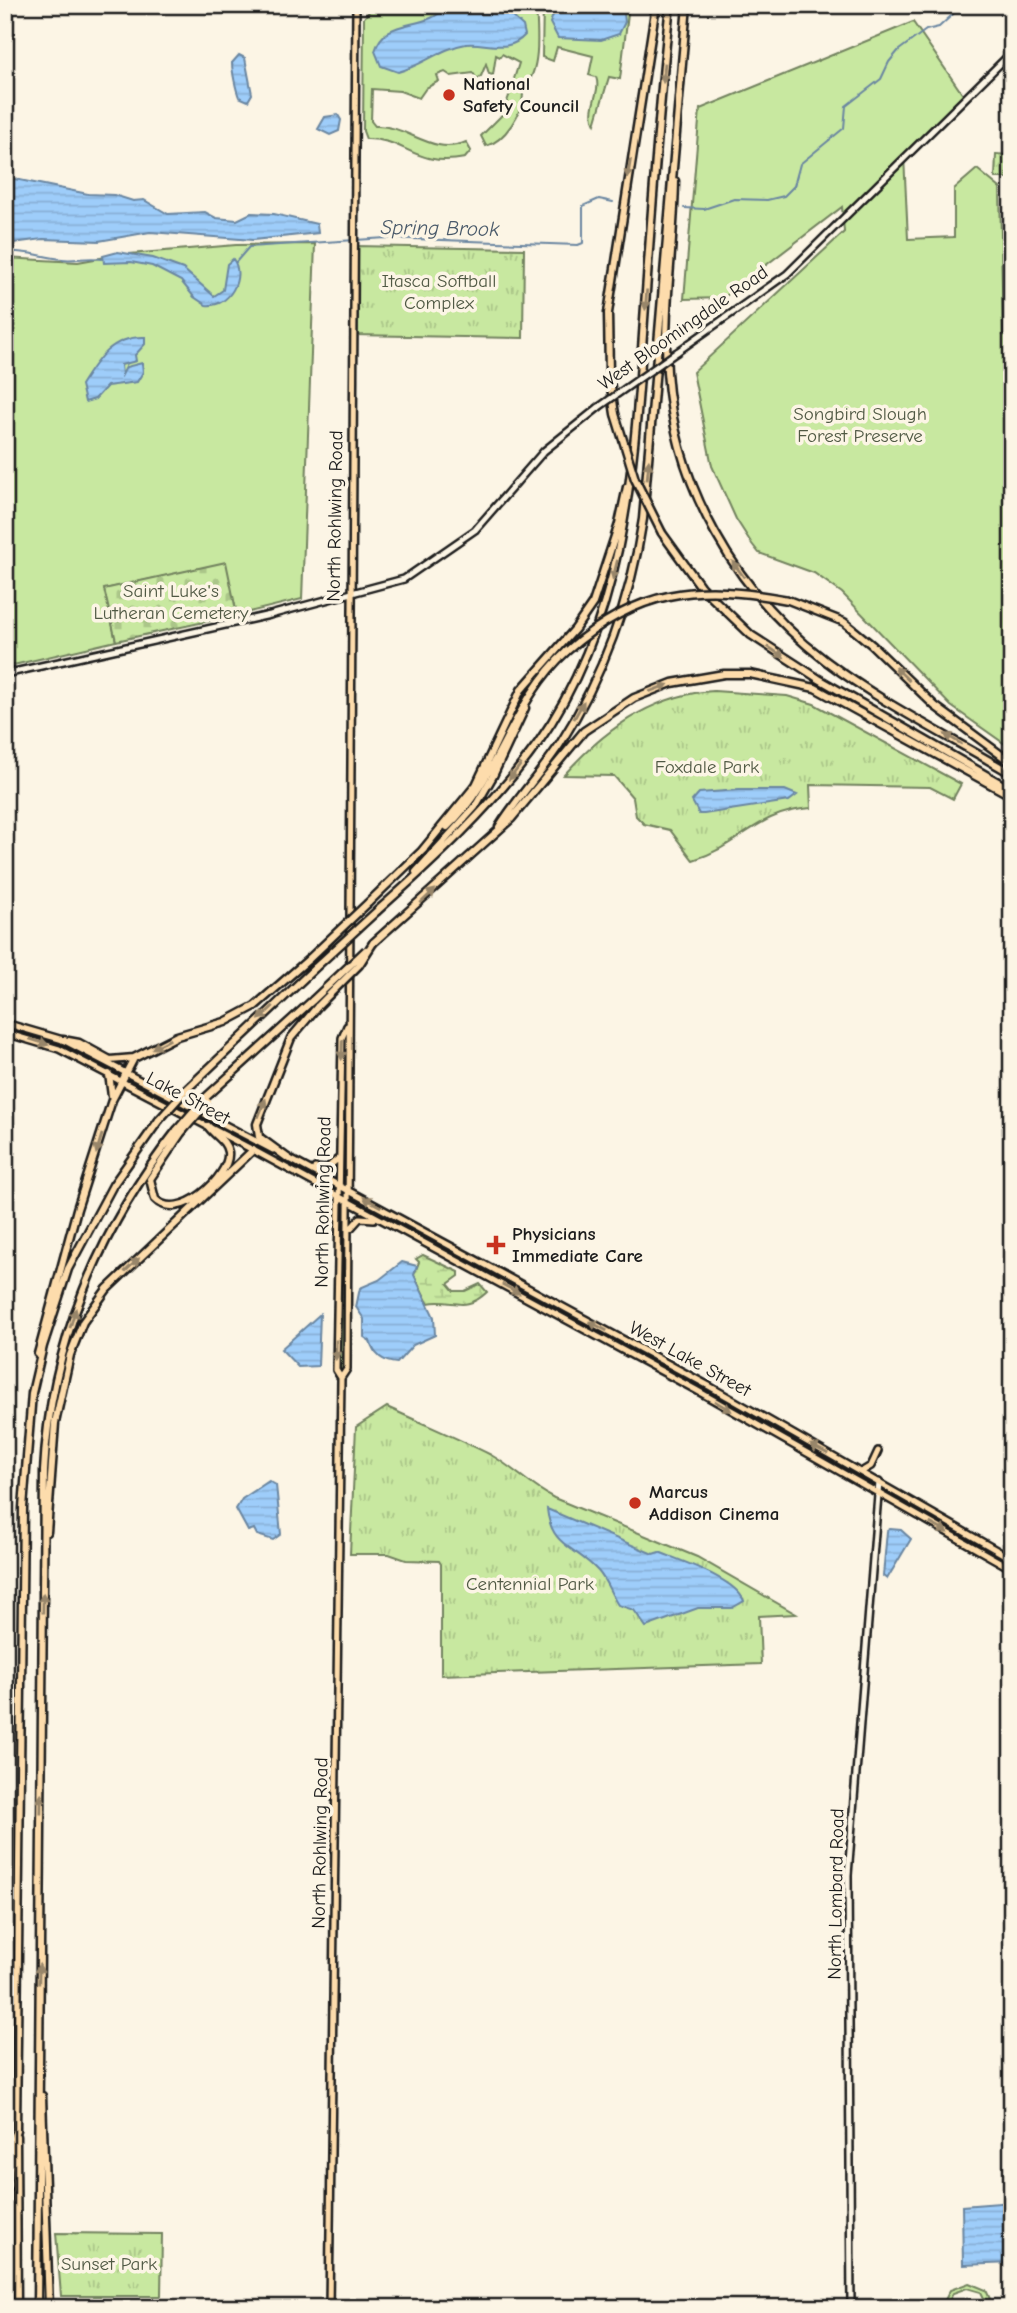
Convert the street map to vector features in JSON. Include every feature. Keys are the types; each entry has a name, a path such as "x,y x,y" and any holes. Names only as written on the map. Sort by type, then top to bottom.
{"highway":[{"path":"656,5 608,313 609,374 615,414 635,479 662,533 701,587 751,635 819,679 1012,790"},
{"path":"34,1380 68,1269 113,1185 159,1120 186,1090 411,881 493,800 538,742 572,684 615,572 634,454 670,5"},
{"path":"37,2308 45,1455 61,1357 79,1297 100,1251 149,1166 223,1083 359,965 374,942 404,918 499,827 549,760 586,698 615,633 632,575 643,519 687,5"},
{"path":"676,134 667,371 684,459 717,538 763,601 810,648 850,678 1012,774"},
{"path":"421,852 476,785 521,690 575,629 593,603 619,524 634,454"},
{"path":"64,1040 115,1061 134,1058 177,1035 225,1022 244,1012 309,959 468,806 541,679 567,651 625,611 692,590 738,590 788,600 844,622 935,706 1012,763"},
{"path":"499,827 511,819 568,747 608,713 634,698 672,683 724,674 774,677 815,688 1012,796"},
{"path":"411,881 422,862 475,807 493,776 528,700"},
{"path":"289,1159 259,1137 257,1124 291,1038 315,1003"},
{"path":"17,2308 16,2130 23,1508 34,1380 39,1342 112,1100 134,1058"},
{"path":"109,1074 112,1100"},
{"path":"179,1132 150,1179 155,1199 169,1208 184,1207 221,1173 227,1164 226,1146 208,1126"},
{"path":"43,1579 55,1423 70,1355 83,1322 107,1289 253,1150"},
{"path":"39,2010 48,2308"},
{"path":"5,2223 11,2143 16,2130"}],"main road":[{"name":"North Rohlwing Road","path":"341,1378 347,1369 350,1204 351,1038 347,1026 356,5"},
{"name":"Lake Street","path":"5,1024 64,1040 350,1190"},
{"name":"North Rohlwing Road","path":"330,2308 341,1378 336,1370 342,1038 347,1026"},
{"name":"Lake Street","path":"5,1033 41,1042 109,1074 350,1204"},
{"path":"239,1132 248,1139 253,1150"},
{"path":"304,1166 326,1169 339,1158"},
{"name":"West Lake Street","path":"350,1190 879,1482 1012,1559"},
{"name":"West Lake Street","path":"350,1204 696,1390 1012,1569"},
{"path":"349,1235 360,1218 381,1220"},
{"path":"861,1472 871,1466 878,1451"}],"street":[{"name":"West Bloomingdale Road","path":"5,674 270,615 404,579 475,530 544,451 599,407 787,274 1012,52"},
{"name":"North Lombard Road","path":"851,2308 848,1875 879,1482"}],"green space":[{"path":"7,5 7,123 5,123"},
{"path":"406,5 536,5 536,59 525,86 513,82 519,63 502,54 500,57 496,55 493,75 489,74 486,64 477,79 473,73 451,76 445,72 437,75 439,81 426,88 419,98 400,91 372,89 371,121 375,126 398,130 442,146 466,142 471,151 465,158 434,159 391,143 366,139 363,131 364,18 371,9"},
{"path":"543,5 629,5 620,79 609,77 595,124 592,112 597,83 596,77 589,75 593,56 557,47 553,61 542,57"},
{"name":"Songbird Slough Forest Preserve","path":"913,22 963,95 904,156 908,239 954,237 954,189 977,169 1000,188 1003,335 1012,336 1012,749 951,706 842,593 814,573 759,553 736,519 712,466 693,372 844,232 842,207 723,298 684,299 700,109"},
{"path":"512,88 523,94 520,109 506,132 486,146 481,136 502,115"},
{"path":"996,154 1008,155 1007,178 995,178"},
{"path":"315,244 302,599 237,615 225,563 105,589 116,641 5,667 5,258 78,262 117,255 236,245"},
{"name":"Itasca Softball Complex","path":"355,246 524,249 523,338 354,335"},
{"name":"Saint Luke's Lutheran Cemetery","path":"226,562 237,615 116,641 104,589"},
{"name":"Foxdale Park","path":"714,691 787,696 814,704 961,784 953,799 930,787 810,785 811,808 776,816 724,847 693,860 670,830 644,824 636,816 633,798 614,776 564,775 595,744 650,707 670,699"},
{"path":"423,1255 459,1272 459,1276 448,1284 454,1291 465,1291 480,1284 487,1292 479,1299 465,1304 428,1303 414,1275 419,1262 416,1259"},
{"path":"341,1287 345,1350 340,1372"},
{"name":"Centennial Park","path":"387,1407 491,1455 554,1498 697,1557 796,1614 759,1616 761,1664 441,1675 439,1561 406,1560 389,1554 350,1554 356,1427"},
{"name":"Sunset Park","path":"56,2233 162,2234 161,2296 61,2296"},
{"path":"969,2283 986,2290 994,2308 989,2308 981,2292 967,2288 953,2293 946,2308 941,2308 950,2290"}],"water":[{"path":"450,5 500,5 523,26 525,35 505,46 457,46 398,72 381,66 375,51 384,35 398,27 431,18"},
{"path":"590,5 623,5 625,22 619,34 601,40 558,38 550,23 555,10 561,8 580,12"},
{"path":"239,55 245,58 252,94 248,101 239,97 234,80 232,63"},
{"path":"338,115 341,120 339,131 330,135 318,129 325,117"},
{"path":"5,177 88,194 114,195 133,201 144,200 168,214 205,212 216,218 237,220 251,213 274,214 317,224 318,233 253,240 150,232 99,241 43,239 5,244"},
{"path":"118,252 153,258 183,269 214,296 223,290 227,264 233,259 238,274 228,297 214,305 206,305 194,297 181,281 152,266 131,262 104,263 103,256"},
{"path":"145,337 145,344 135,355 136,361 121,365 122,375 126,367 142,363 143,372 137,382 107,386 95,399 85,402 81,385 100,358 123,340"},
{"path":"785,790 797,795 789,801 704,814 699,814 692,801 699,793"},
{"path":"402,1262 417,1266 414,1275 434,1317 435,1335 413,1345 397,1363 380,1357 370,1341 364,1337 364,1319 356,1307 360,1288 379,1280"},
{"path":"320,1314 318,1366 298,1367 281,1349"},
{"path":"269,1481 276,1485 281,1534 273,1540 257,1535 254,1529 248,1531 236,1509 242,1499"},
{"path":"547,1509 653,1554 659,1552 707,1572 730,1585 744,1601 732,1608 698,1608 646,1627 634,1610 618,1605 598,1571 559,1539 549,1522"},
{"path":"901,1530 911,1539 887,1579 883,1576 887,1531"},
{"path":"1012,2202 1012,2263 963,2265 962,2206"}],"waterway":[{"name":"Spring Brook","path":"684,208 704,209 734,199 767,200 784,196 794,186 800,164 844,128 846,106 881,79 889,62 899,50 926,30 939,27 963,5"},
{"name":"Spring Brook","path":"236,262 249,247 386,238 578,245 583,243 583,206 599,199 613,202"},
{"name":"Spring Brook","path":"5,252 67,259 102,259"}],"place":[{"name":"National Safety Council","path":"449,95"},
{"name":"Physicians Immediate Care","path":"496,1245"},
{"name":"Marcus Addison Cinema","path":"635,1503"}]}
